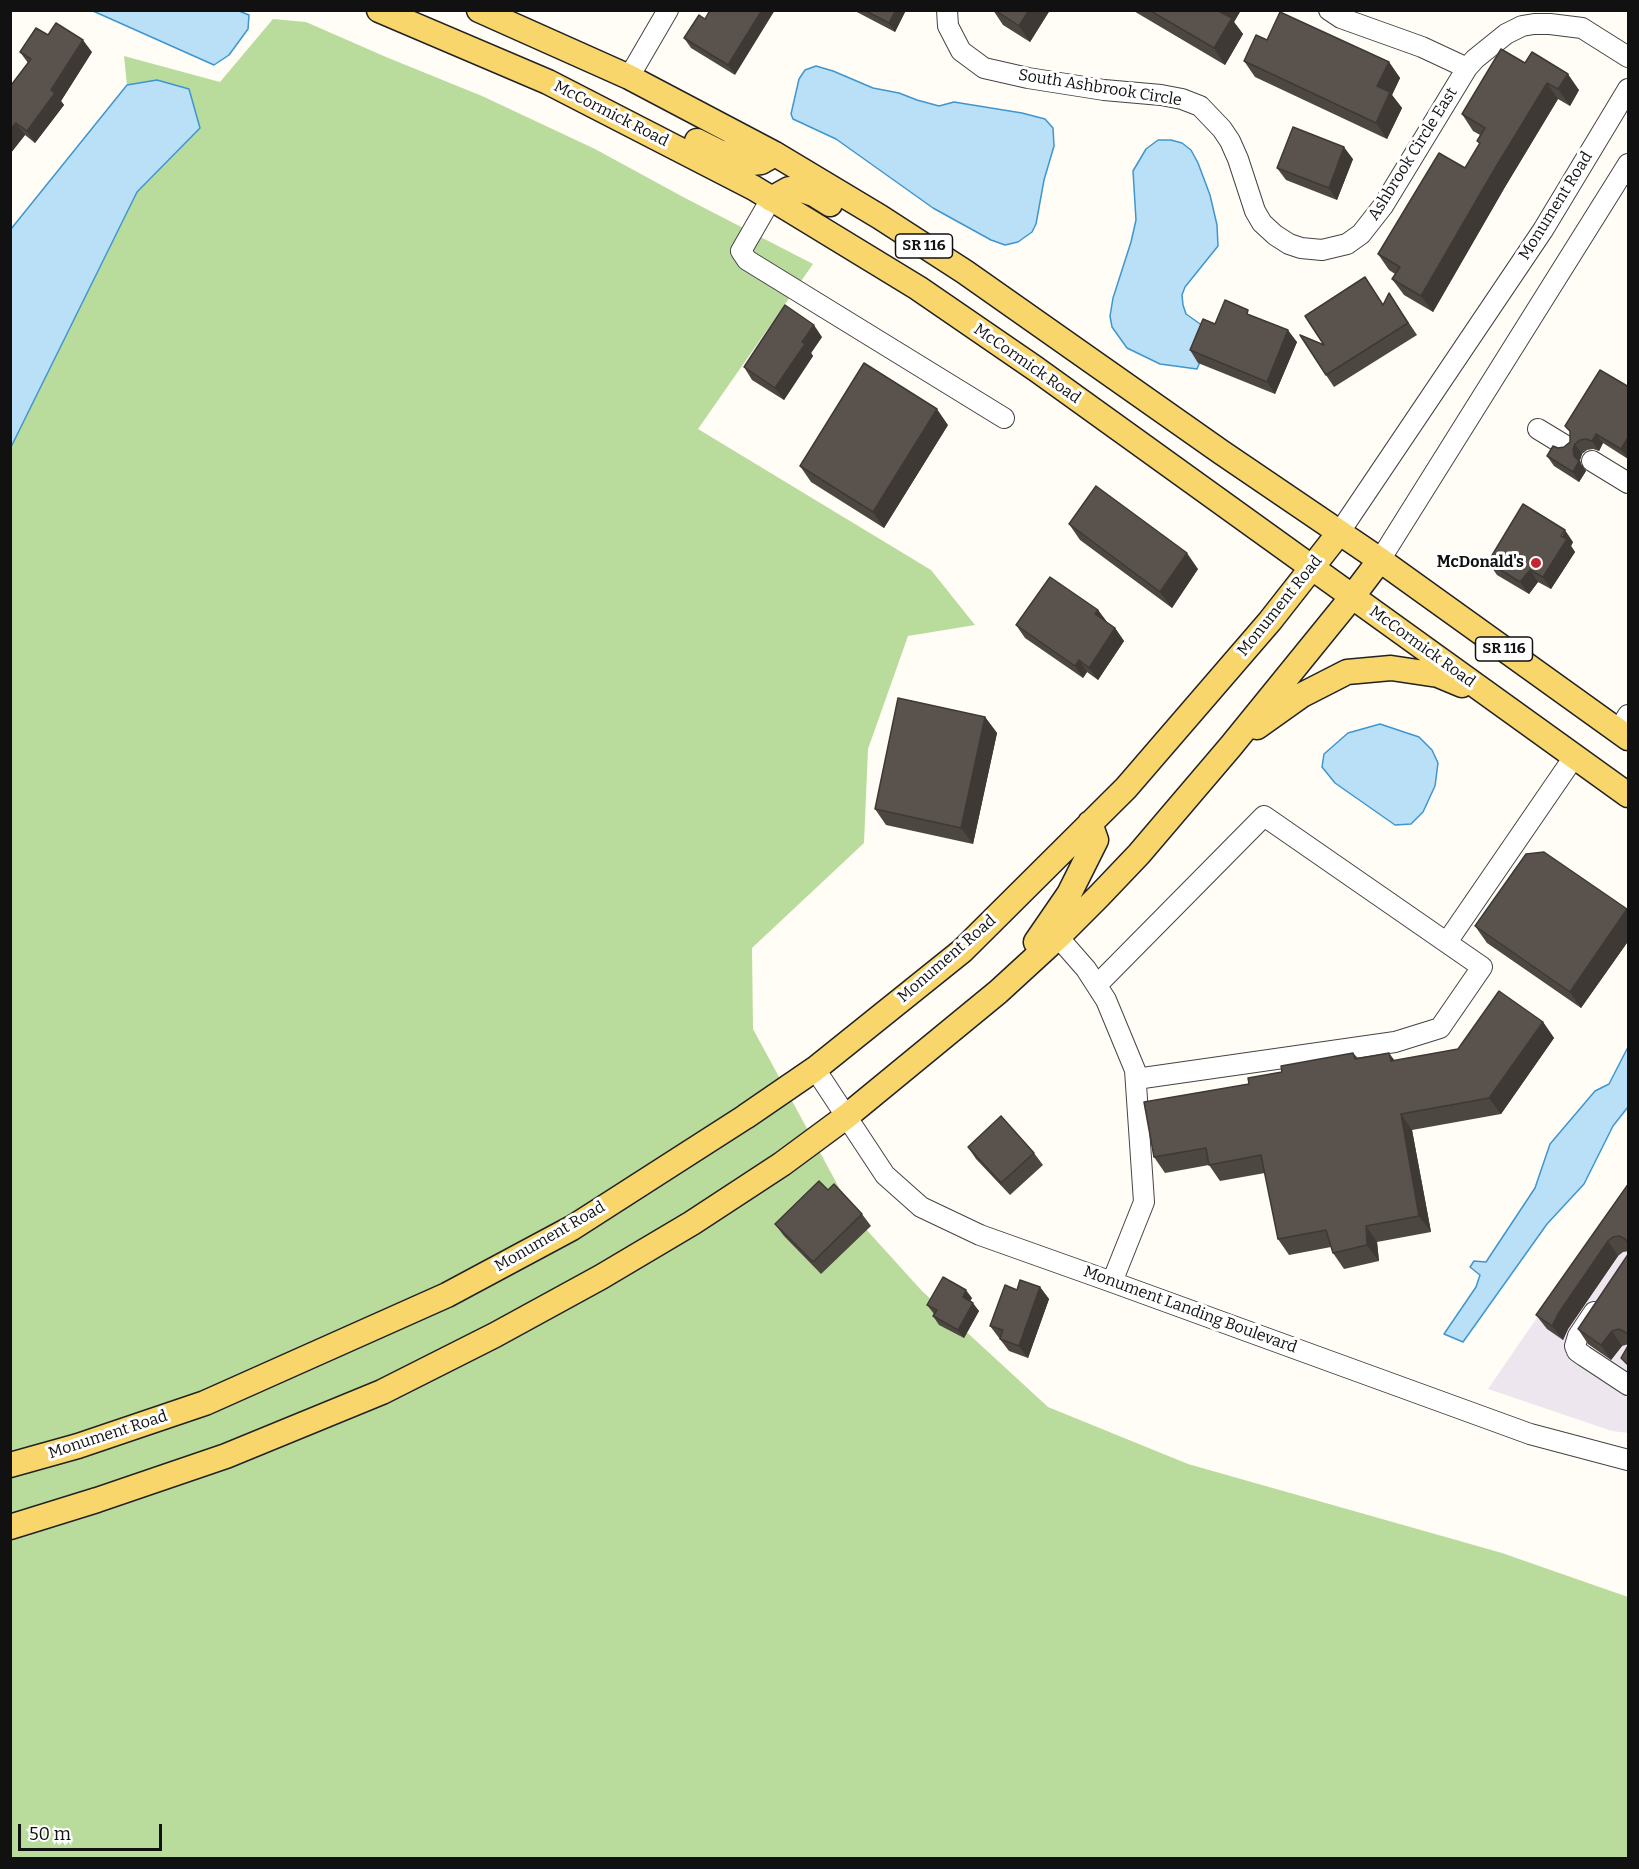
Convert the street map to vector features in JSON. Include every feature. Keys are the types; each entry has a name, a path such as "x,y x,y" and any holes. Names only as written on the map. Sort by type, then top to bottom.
{"main road":[{"name":"McCormick Road","path":"379,10 548,82 754,188 918,288 1036,369 1629,795"},
{"name":"SR 116","path":"479,10 629,77 775,154 880,217 979,282 1339,533 1625,728"},
{"path":"548,82 581,87 608,96 719,152 738,159 752,163 761,162 775,154"},
{"path":"771,199 789,189 799,189 814,194 932,267 962,281 979,282"},
{"name":"Monument Road","path":"10,1465 78,1446 205,1404 447,1295 572,1228 816,1069 962,951 1126,788 1270,621 1339,533"},
{"path":"10,1527 226,1456 382,1392 495,1335 601,1277 692,1223 782,1164 847,1116 998,992 1058,937 1138,854 1231,746 1380,560"},
{"path":"1231,746 1302,695 1347,672 1392,668 1438,675 1495,700"},
{"path":"998,992 1069,894 1096,840 1090,823"}],"street":[{"path":"629,77 668,10"},
{"name":"South Ashbrook Circle","path":"947,10 948,26 961,51 984,68 1104,90 1161,95 1182,99 1200,106 1230,141 1262,223 1289,244 1322,250"},
{"path":"1329,10 1341,18 1422,47 1467,68"},
{"name":"Ashbrook Circle East","path":"1322,250 1347,244 1361,234 1383,206 1467,68 1506,34 1522,26 1534,24 1582,28 1629,57"},
{"name":"Monument Road","path":"1339,533 1543,230 1629,89"},
{"path":"1380,560 1629,164"},
{"path":"771,199 741,250 747,260 1004,418"},
{"path":"1538,429 1566,446"},
{"path":"1592,461 1629,483"},
{"path":"1447,942 1575,757"},
{"path":"1097,985 1264,816 1482,967 1440,1028 1395,1042 1136,1079"},
{"path":"1058,937 1097,985 1106,1000 1135,1070 1144,1202 1112,1282"},
{"name":"Monument Landing Boulevard","path":"816,1069 885,1175 921,1208 980,1235 1530,1434 1629,1460"},
{"path":"1603,1299 1578,1335 1575,1346 1584,1356 1622,1374"}],"shaded area":[{"path":"1628,1185 1628,1433 1612,1431 1488,1389"}],"green space":[{"path":"273,19 306,22 482,96 595,149 813,264 698,429 931,570 975,625 908,636 868,749 864,843 752,948 753,1029 855,1217 922,1291 1048,1407 1188,1464 1502,1553 1628,1597 1628,1858 11,1858 10,447 137,192 200,128 157,80 127,85 124,56 220,82"}],"water":[{"path":"93,11 239,11 249,15 248,29 229,55 214,65"},
{"path":"816,66 873,88 899,93 939,106 954,102 1045,119 1053,128 1054,146 1044,180 1036,224 1032,232 1018,242 1005,245 991,240 933,208 836,139 793,119 791,114 799,79 805,70"},
{"path":"157,80 189,89 200,128 137,192 11,447 11,229 127,85"},
{"path":"1158,140 1182,143 1191,150 1210,195 1217,225 1218,246 1185,287 1182,295 1186,314 1203,326 1214,328 1197,369 1160,364 1127,348 1112,327 1110,316 1113,298 1136,220 1133,171 1146,149"},
{"path":"1380,724 1419,737 1432,750 1438,763 1435,786 1423,812 1411,824 1395,825 1335,783 1322,767 1324,754 1348,733"},
{"path":"1628,1047 1628,1107 1613,1126 1584,1184 1547,1224 1463,1342 1444,1334 1476,1287 1480,1275 1470,1267 1474,1261 1486,1262 1535,1188 1550,1144 1595,1091 1609,1084"}],"building":[{"path":"710,10 762,10 728,65 684,38 699,15 705,19"},
{"path":"864,10 896,10 889,23"},
{"path":"995,10 1029,10 1019,26"},
{"path":"1149,10 1221,10 1220,12 1232,18 1214,48"},
{"path":"1280,12 1389,62 1377,86 1390,92 1376,123 1244,61 1256,35 1267,40"},
{"path":"56,23 83,40 51,90 55,93 27,131 16,123 10,130 10,83 12,84 31,59 20,52 36,28 48,35"},
{"path":"1501,49 1525,63 1532,52 1568,74 1558,89 1547,83 1421,296 1392,279 1400,267 1378,254 1439,153 1465,168 1480,143 1477,141 1485,128 1462,114"},
{"path":"1293,127 1344,147 1329,188 1277,168"},
{"path":"1365,277 1383,305 1389,293 1408,323 1326,375 1300,335 1324,345 1305,316"},
{"path":"1225,300 1248,310 1247,314 1288,330 1267,382 1190,350 1203,319 1215,324"},
{"path":"785,305 814,325 802,342 805,344 775,388 744,367"},
{"path":"864,363 937,409 873,512 800,466"},
{"path":"1600,370 1629,387 1629,436 1621,449 1596,434 1592,441 1580,440 1575,444 1573,450 1574,456 1579,461 1573,472 1547,456 1553,446 1564,447 1570,442 1570,431 1565,426"},
{"path":"1096,486 1187,553 1160,592 1069,524"},
{"name":"McDonald's","path":"1523,504 1565,530 1561,536 1567,539 1543,577 1530,570 1520,582 1488,562"},
{"path":"1050,577 1098,610 1095,614 1115,628 1089,668 1079,660 1075,666 1016,625"},
{"path":"898,698 985,717 961,828 875,809"},
{"path":"1544,852 1627,909 1570,992 1475,926 1526,854"},
{"path":"1499,991 1543,1022 1489,1098 1401,1114 1419,1216 1366,1226 1367,1245 1333,1253 1326,1230 1278,1239 1261,1155 1209,1165 1206,1148 1154,1157 1144,1102 1249,1084 1248,1078 1282,1072 1281,1066 1353,1053 1355,1059 1389,1053 1391,1061 1458,1049"},
{"path":"1001,1116 1034,1153 1001,1183 968,1147"},
{"path":"819,1181 828,1190 834,1184 862,1214 813,1262 775,1224"},
{"path":"1629,1183 1629,1243 1619,1236 1608,1241 1552,1326 1536,1315"},
{"path":"1629,1253 1629,1336 1619,1329 1612,1331 1601,1345 1578,1329"},
{"path":"943,1277 966,1290 963,1297 973,1303 958,1330 933,1316 937,1310 927,1305"},
{"path":"1020,1280 1040,1287 1019,1346 1000,1339 1003,1330 990,1326 1005,1285 1017,1290"},
{"path":"1629,1344 1629,1366 1621,1358"}],"place":[{"name":"McDonald's","path":"1536,563"}]}
